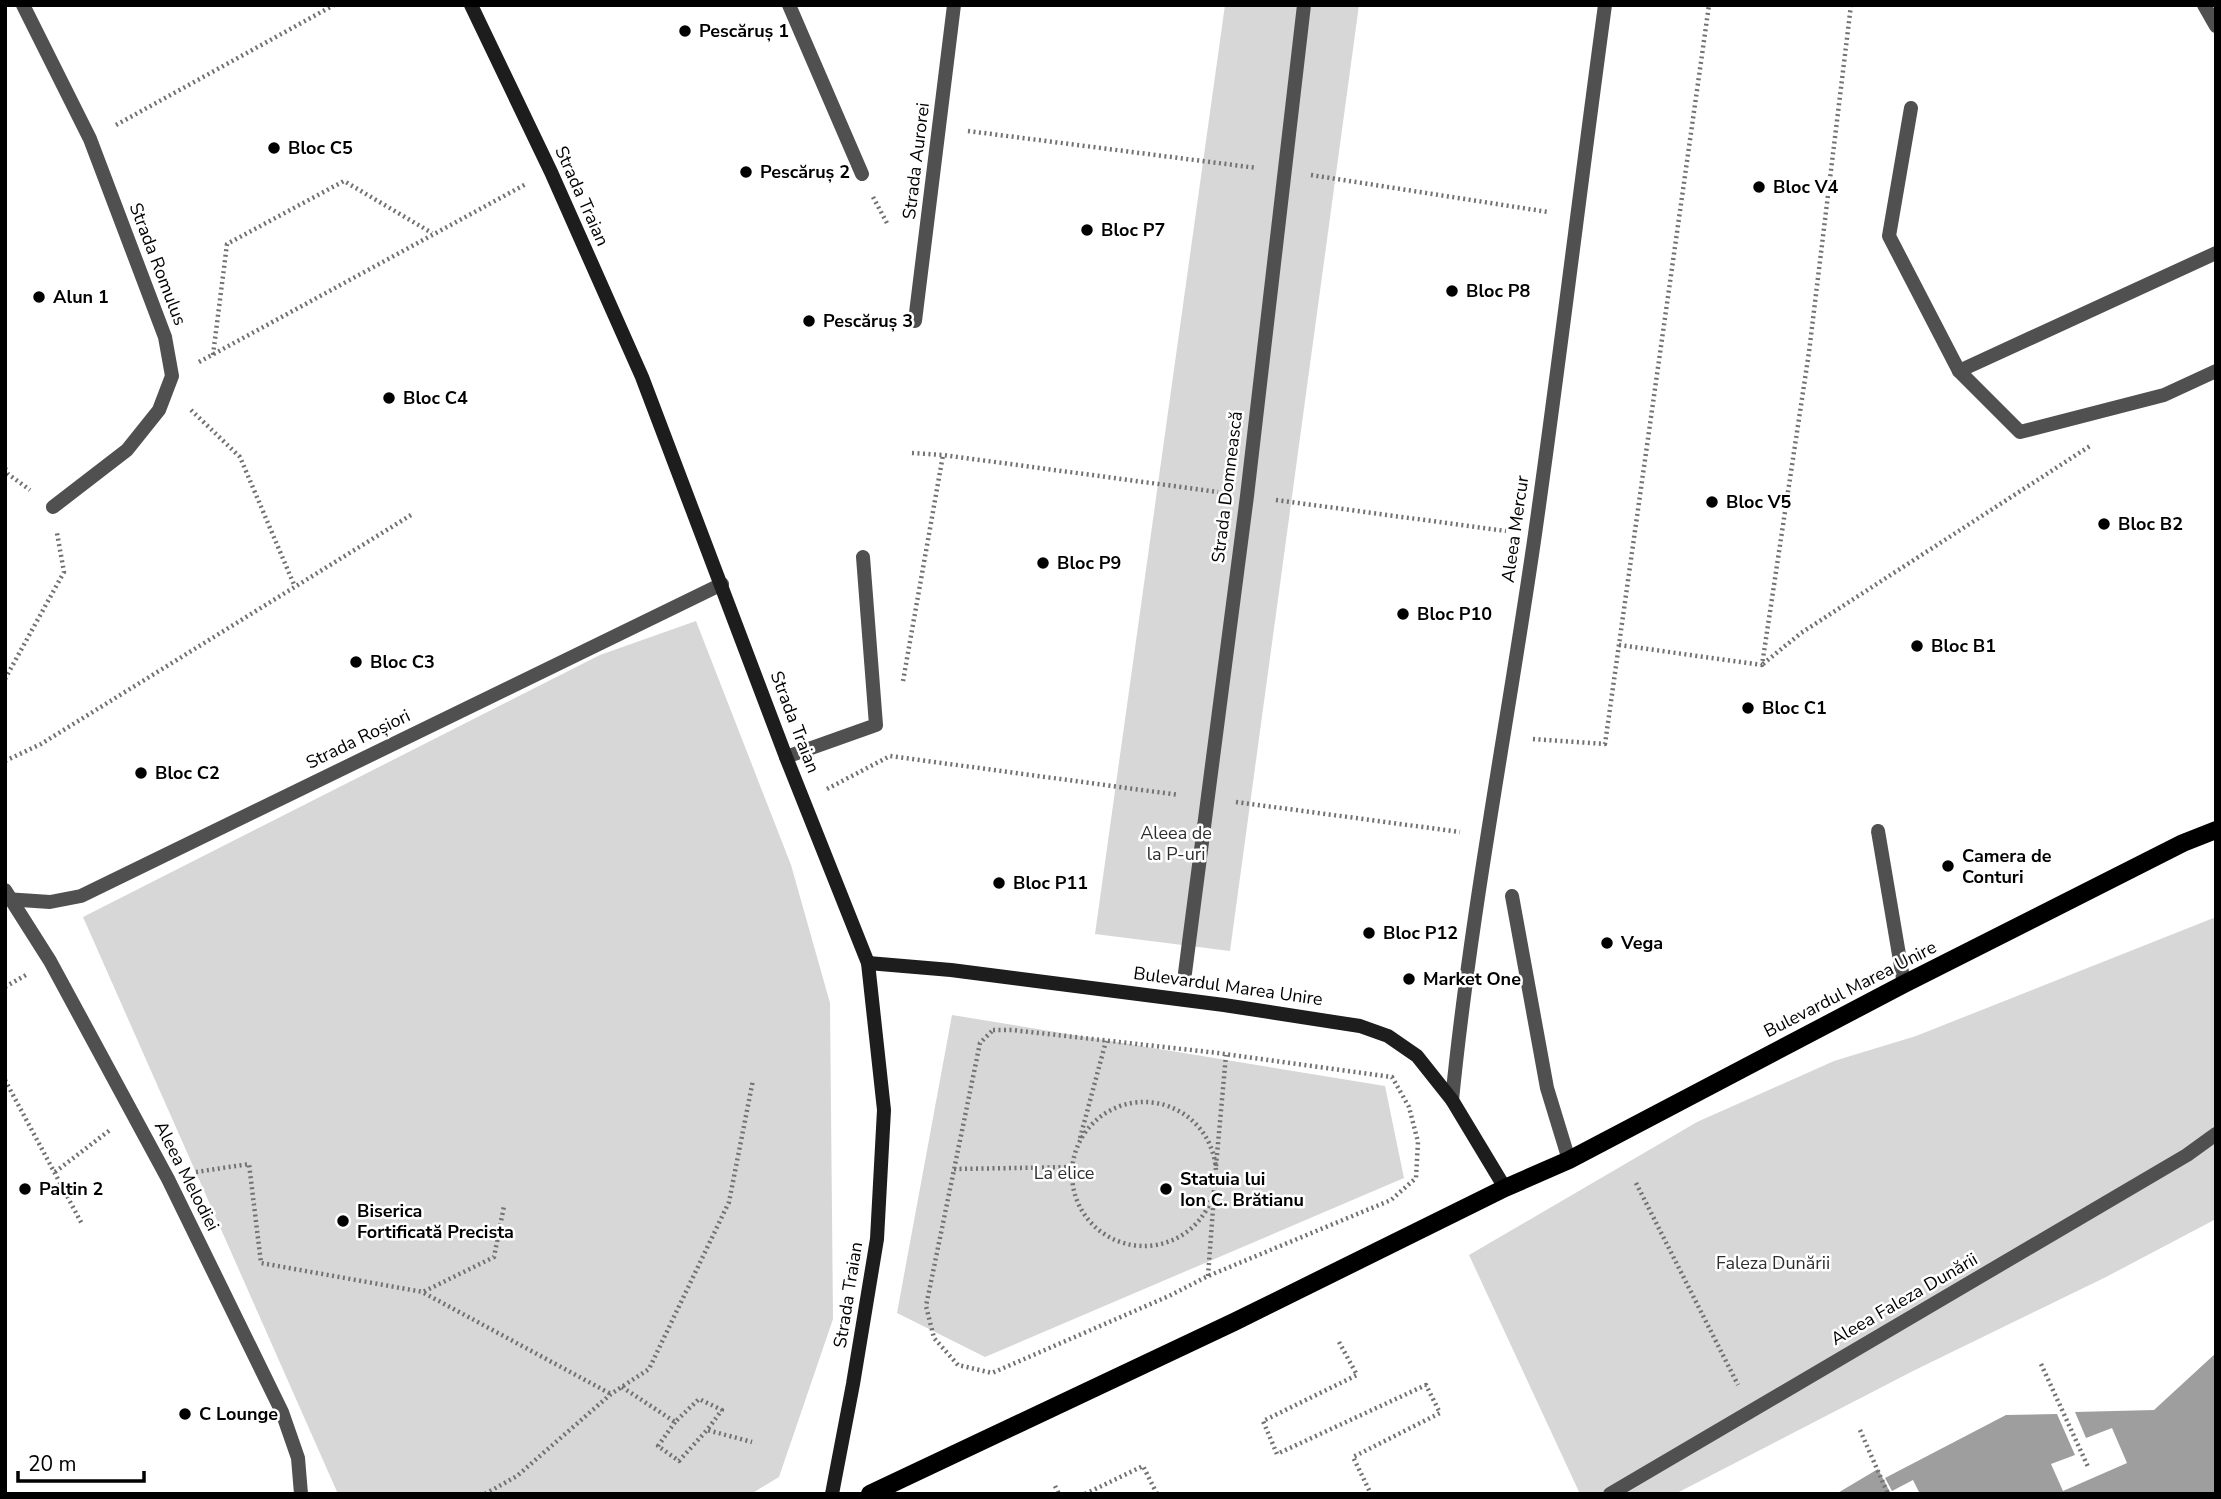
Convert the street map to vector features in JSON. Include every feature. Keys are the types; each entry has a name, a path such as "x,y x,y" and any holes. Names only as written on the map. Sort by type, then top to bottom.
{"main road":[{"name":"Strada Traian","path":"471,5 551,172 642,377 786,757 868,963 884,1110 877,1239 832,1494"},
{"name":"Bulevardul Marea Unire","path":"870,1494 1234,1322 1505,1188 1569,1160 1904,984 2183,843 2216,830"},
{"name":"Bulevardul Marea Unire","path":"868,963 1006,977 1224,1005 1360,1026 1388,1036 1417,1056 1452,1100 1505,1188"}],"street":[{"name":"Strada Romulus","path":"23,5 90,139 165,337 173,376"},
{"path":"789,5 862,174"},
{"name":"Strada Aurorei","path":"915,321 954,5"},
{"name":"Strada Domnească","path":"1185,973 1247,496 1304,5"},
{"name":"Aleea Mercur","path":"1452,1100 1461,1018 1502,736 1535,535 1605,5"},
{"path":"2204,5 2216,26"},
{"path":"1911,108 1889,236 1959,371 2020,432 2164,395 2216,371"},
{"path":"1959,371 2216,253"},
{"path":"53,507 127,450 159,410 173,376"},
{"path":"786,757 876,725 863,557"},
{"name":"Strada Roșiori","path":"7,896 50,902 81,896 722,584"},
{"path":"1878,831 1904,984"},
{"path":"1512,895 1547,1088 1569,1160"},
{"name":"Aleea Melodiei","path":"7,896 50,961 134,1112 167,1178 282,1412 298,1458 301,1494"},
{"name":"Aleea Faleza Dunării","path":"1610,1494 2187,1156 2216,1134"}],"path":[{"path":"90,139 334,5"},
{"path":"1502,736 1605,744 1709,5"},
{"path":"1762,665 1809,352 1851,5"},
{"path":"213,355 227,244 344,181 433,233"},
{"path":"295,587 240,457 193,414 173,376 495,199"},
{"path":"1619,645 1762,665 1801,634 2100,440"},
{"path":"902,687 943,455 912,453"},
{"path":"5,468 8,474 53,507 64,572 5,679"},
{"path":"5,761 41,744 411,515"},
{"path":"805,800 890,756 1488,835"},
{"path":"993,1030 1106,1041 1392,1077 1409,1107 1418,1142 1416,1178 1391,1200 1208,1276 1169,1296 992,1373 958,1365 934,1338 926,1306 980,1043 993,1030"},
{"path":"1106,1041 1072,1167 1074,1192 1084,1213 1099,1231 1120,1242 1143,1246 1166,1242 1188,1232 1203,1215 1214,1194 1226,1055"},
{"path":"5,1080 82,1224"},
{"path":"485,1494 517,1476 611,1394 649,1369 729,1202 752,1080"},
{"path":"1079,1143 1093,1123 1112,1109 1135,1102 1158,1103 1181,1111 1199,1127 1211,1147 1216,1171 1208,1276"},
{"path":"55,1172 134,1112"},
{"path":"167,1178 215,1167 249,1164 261,1263 423,1292 611,1394"},
{"path":"953,1170 1072,1167"},
{"path":"1636,1183 1751,1410"},
{"path":"423,1292 494,1258 504,1206"},
{"path":"1339,1342 1357,1375 1263,1421 1277,1454 1426,1385 1440,1413 1353,1457 1371,1494"},
{"path":"2041,1364 2089,1469"},
{"path":"622,1387 675,1422"},
{"path":"699,1399 722,1410 679,1461 658,1446 675,1422 699,1399"},
{"path":"707,1430 752,1442"},
{"path":"1860,1430 1888,1494"},
{"path":"1085,1494 1143,1466 1157,1494"},
{"path":"1055,1486 1059,1494"}],"green space":[{"name":"Aleea de la P-uri","path":"1225,5 1359,5 1230,951 1095,934"},
{"path":"696,621 791,865 830,1003 833,1319 779,1477 751,1494 338,1494 83,917 600,655"},
{"name":"Faleza Dunării","path":"2216,917 2216,1219 1675,1494 1580,1494 1469,1255 1697,1122 1834,1061 1916,1036"},
{"name":"La elice","path":"952,1015 1385,1086 1404,1178 985,1357 897,1313"}],"shaded area":[{"path":"2216,1353 2216,1494 1920,1494 1913,1480 1892,1491 1885,1478 2006,1415 2057,1414 2075,1455 2051,1464 2063,1491 2127,1463 2112,1428 2086,1438 2075,1412 2154,1410"},
{"path":"1878,1469 1890,1492 1836,1494"}],"place":[{"name":"Pescăruș 1","path":"685,31"},
{"name":"Bloc C5","path":"274,148"},
{"name":"Pescăruș 2","path":"746,172"},
{"name":"Bloc V4","path":"1759,187"},
{"name":"Bloc P7","path":"1087,230"},
{"name":"Bloc P8","path":"1452,291"},
{"name":"Alun 1","path":"39,297"},
{"name":"Pescăruș 3","path":"809,321"},
{"name":"Bloc C4","path":"389,398"},
{"name":"Bloc V5","path":"1712,502"},
{"name":"Bloc B2","path":"2104,524"},
{"name":"Bloc P9","path":"1043,563"},
{"name":"Bloc P10","path":"1403,614"},
{"name":"Bloc B1","path":"1917,646"},
{"name":"Bloc C3","path":"356,662"},
{"name":"Bloc C1","path":"1748,708"},
{"name":"Bloc C2","path":"141,773"},
{"name":"Camera de Conturi","path":"1948,866"},
{"name":"Bloc P11","path":"999,883"},
{"name":"Bloc P12","path":"1369,933"},
{"name":"Vega","path":"1607,943"},
{"name":"Market One","path":"1409,979"},
{"name":"Paltin 2","path":"25,1189"},
{"name":"Statuia lui Ion C. Brătianu","path":"1166,1189"},
{"name":"Biserica Fortificată Precista","path":"343,1221"},
{"name":"C Lounge","path":"185,1414"}]}
